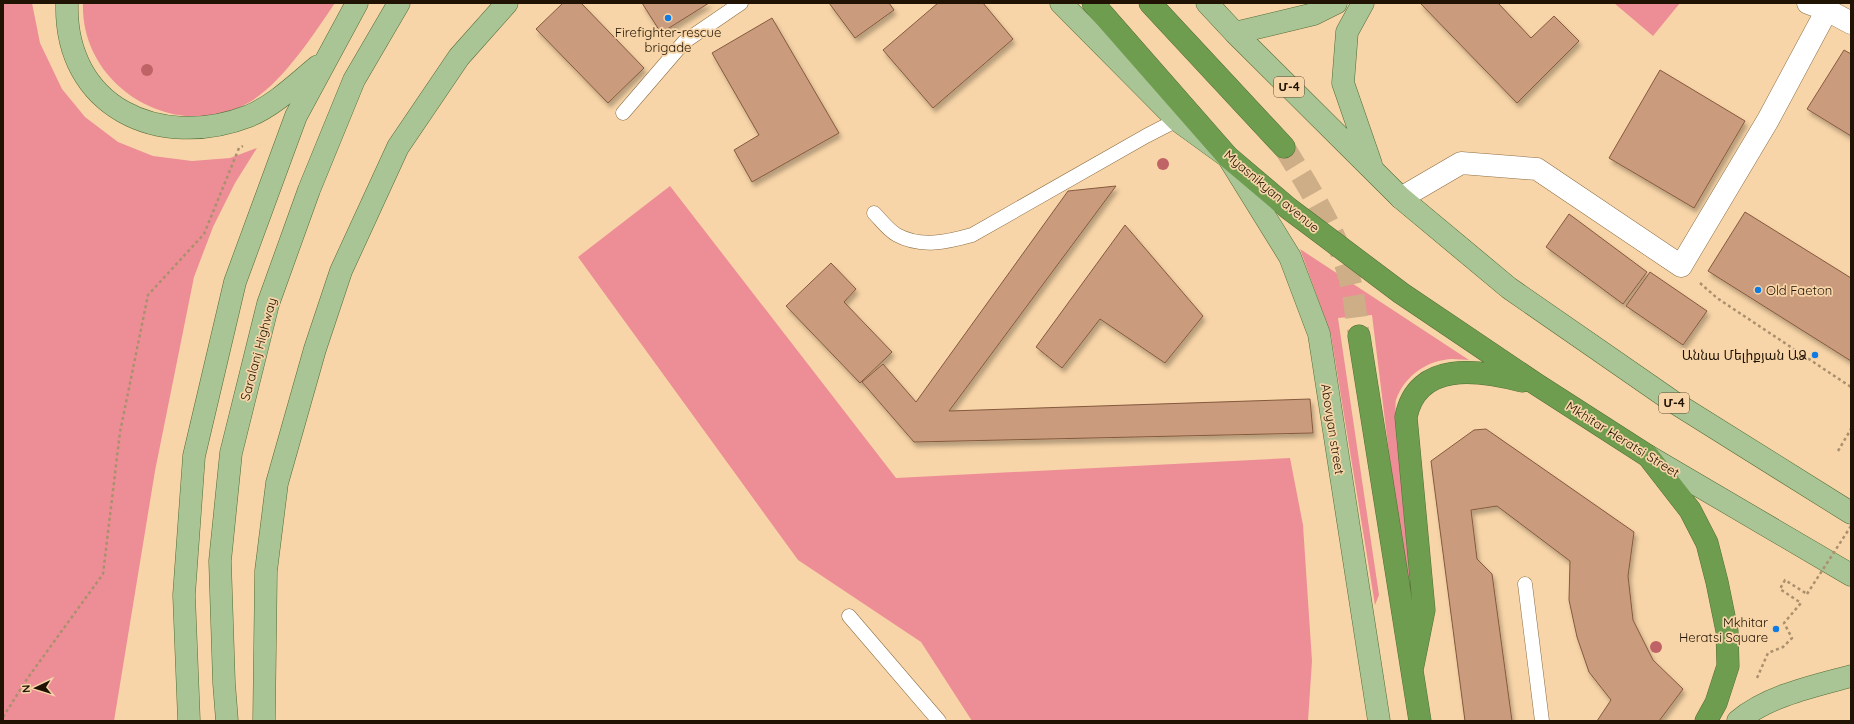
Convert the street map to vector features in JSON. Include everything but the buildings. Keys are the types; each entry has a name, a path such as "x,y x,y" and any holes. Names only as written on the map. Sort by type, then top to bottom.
{"highway":[{"name":"Myasnikyan avenue","path":"1092,3 1228,157 1288,208 1401,293"},
{"path":"1150,3 1284,147"},
{"name":"Mkhitar Heratsi Street","path":"1401,293 1536,384 1648,456"},
{"path":"1359,336 1420,721"},
{"path":"1412,670 1424,610 1406,417 1408,405 1415,392 1423,385 1434,378 1448,374 1477,372 1499,374 1536,384"},
{"path":"1648,456 1690,510 1708,543 1717,582 1727,630 1728,666 1716,703 1706,721"}],"main road":[{"path":"67,3 68,26 76,59 86,78 98,94 120,111 147,122 164,126 204,126 222,124 249,116 278,98 325,60"},
{"path":"189,721 184,595 194,456 235,282 296,116 357,3"},
{"name":"Saralanj Highway","path":"227,721 224,683 220,561 231,453 268,304 309,190 354,80 399,3"},
{"path":"264,721 266,571 277,483 315,349 341,271 398,147 459,57 507,3"},
{"path":"1061,3 1178,120 1228,157"},
{"name":"Մ-4","path":"1207,3 1235,33 1401,198 1509,288 1672,401 1850,512"},
{"path":"1235,33 1314,14 1336,3"},
{"path":"1363,3 1347,32 1343,83 1373,169"},
{"name":"Abovyan street","path":"1228,157 1290,257 1319,334 1379,721"},
{"name":"Mkhitar Heratsi Street","path":"1648,456 1851,575"},
{"path":"1738,721 1751,710 1801,690 1851,676"}],"street":[{"path":"1401,198 1461,163 1537,169 1681,266 1768,120 1817,7 1851,23"}],"lane":[{"path":"623,113 684,42 741,3"},
{"path":"874,213 895,234 914,242 947,243 972,235 1146,136 1178,120"},
{"path":"1525,584 1542,721"},
{"path":"849,616 939,721"}],"path":[{"path":"3,717 27,678 104,574 120,432 148,295 204,234 239,148 245,144"},
{"path":"1717,298 1851,387"},
{"path":"1838,451 1851,429"},
{"path":"1755,684 1768,653 1783,646 1792,638 1784,623 1801,603 1780,589 1785,580 1807,594 1850,512"}],"shaded area":[{"path":"3,3 32,3 40,43 62,89 85,117 118,142 153,156 192,161 230,158 257,148 235,183 213,227 194,277 155,471 114,721 3,721"},
{"path":"83,3 335,3 296,58 261,95 248,103 220,114 191,116 163,112 137,100 115,82 97,60 86,33"},
{"path":"1614,3 1680,3 1653,36"},
{"path":"670,186 896,478 1290,458 1303,525 1312,661 1308,721 972,721 921,642 798,560 578,257"},
{"path":"1300,249 1469,360 1447,359 1421,368 1404,385 1396,400 1395,415 1412,604 1411,632 1372,315 1338,318 1379,595 1375,605 1331,335"}],"tunnel":[{"path":"1284,147 1323,214 1339,248 1346,266 1354,297 1359,336"}],"place":[{"name":"Firefighter-rescue brigade","path":"668,18"},
{"name":"Old Faeton","path":"1758,290"},
{"name":"Աննա Մելիքյան ԱՁ","path":"1815,355"},
{"name":"Mkhitar Heratsi Square","path":"1776,629"}]}
